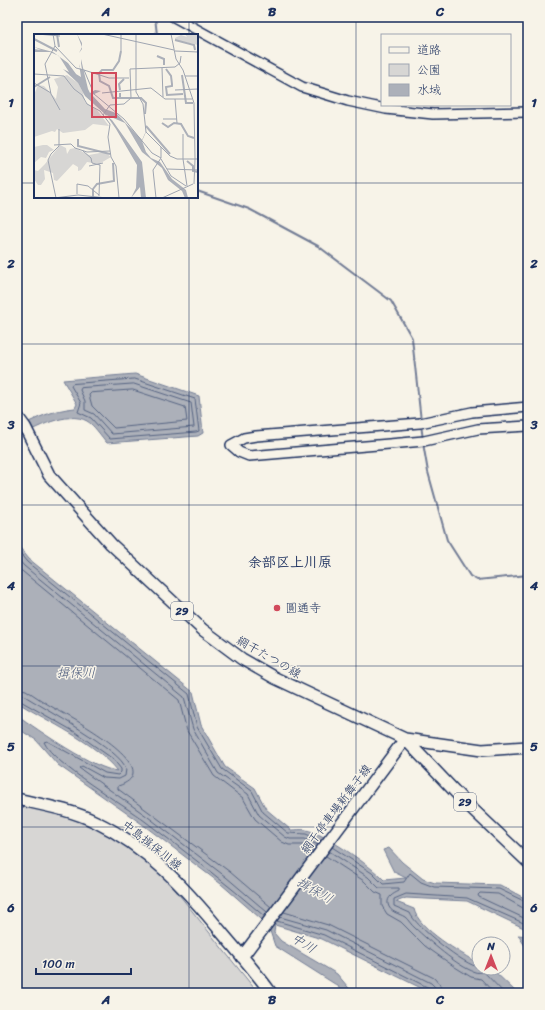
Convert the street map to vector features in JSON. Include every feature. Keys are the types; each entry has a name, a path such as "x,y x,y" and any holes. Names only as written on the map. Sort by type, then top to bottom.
{"main road":[{"name":"網干たつの線","path":"17,416 25,427 49,475 111,544 203,630 242,659 275,678 402,742 528,862"},
{"path":"402,742 482,750 528,747"},
{"name":"網干停車場新舞子線","path":"245,954 402,742"},
{"name":"中島揖保川線","path":"17,799 95,821 120,835 157,863 190,893 245,954"},
{"path":"245,954 271,993"}],"street":[{"path":"174,17 302,87 348,101 386,109 433,114 528,112"},
{"path":"528,407 472,412 420,424 256,436 244,438 231,445 239,452 249,456 424,441 478,429 528,426"}],"green space":[{"path":"17,802 54,811 115,837 164,876 258,993 17,993"}],"water":[{"path":"135,374 199,396 203,433 198,436 107,443 90,423 79,418 70,418 61,419 42,425 17,438 17,428 24,424 52,413 75,408 77,404 63,380"},
{"name":"揖保川","path":"17,544 29,559 193,692 201,725 225,767 255,788 266,809 291,830 306,830 324,837 358,859 384,880 406,878 394,872 383,850 389,848 402,862 423,879 435,883 500,885 528,900 528,930 467,901 406,898 396,902 414,909 417,917 423,924 441,940 471,959 471,976 499,976 517,993 431,993 322,939 275,925 274,933 281,941 337,974 353,993 341,993 338,986 275,946 268,925 221,884 142,824 58,765 36,740 17,728 17,715 81,757 108,769 118,771 97,751 84,742 17,702"},
{"path":"518,935 528,936 528,951 527,949"}],"waterway":[{"path":"155,17 157,34"},
{"path":"198,191 249,209 318,246 391,301 412,338 421,421"},
{"path":"421,425 423,439"},
{"path":"423,443 428,472 447,540 470,576 477,580 528,575"}],"place":[{"name":"圓通寺","path":"277,608"}],"district":[{"name":"余部区上川原","path":"290,562"}],"water label":[{"name":"中川","path":"304,943"}]}
